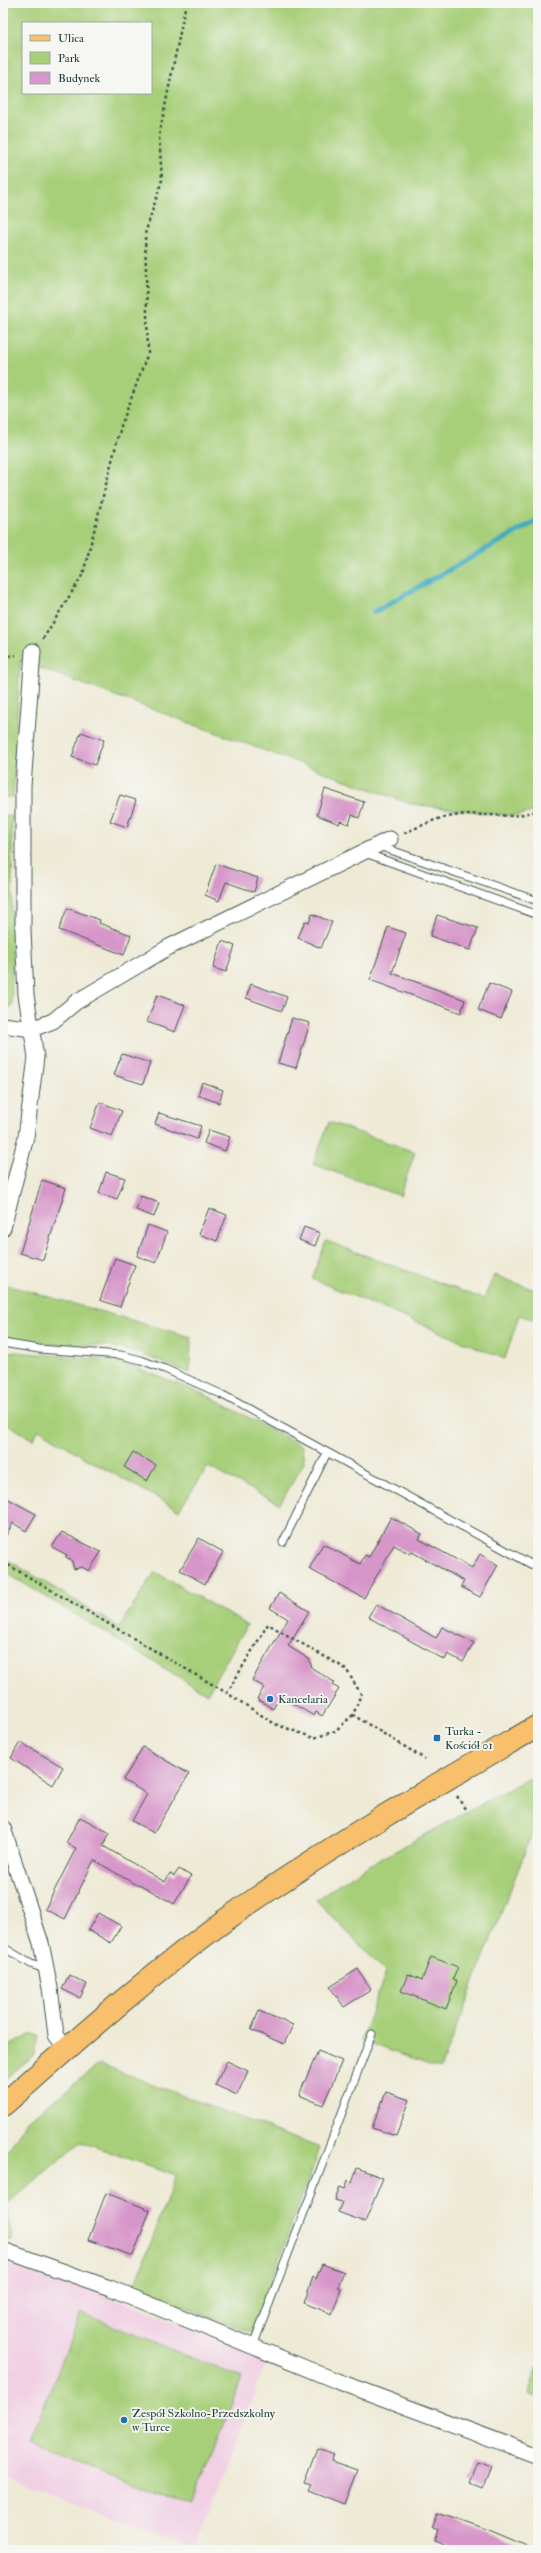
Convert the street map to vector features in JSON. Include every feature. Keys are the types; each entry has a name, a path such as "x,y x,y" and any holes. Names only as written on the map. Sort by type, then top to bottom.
{"main road":[{"path":"3,2105 175,1958 239,1910 378,1822 538,1726"}],"street":[{"path":"3,1228 26,1137 36,1056 26,995 23,931 22,807 33,651"},
{"path":"3,1025 32,1029 53,1021 76,1002 169,947 384,842"},
{"path":"3,1828 24,1886 47,1970 56,2035 67,2050"},
{"path":"3,2250 110,2288 337,2382 538,2456"}],"lane":[{"path":"384,842 538,901"},
{"path":"363,852 538,915"},
{"path":"3,1343 39,1349 121,1355 141,1360 221,1394 538,1568"},
{"path":"283,1542 327,1453"},
{"path":"3,1947 31,1964 47,1970"},
{"path":"253,2346 372,2034"}],"path":[{"path":"3,657 33,651 83,574 122,426 148,353 145,234 162,180 158,136 186,3"},
{"path":"384,842 437,819 465,814 513,816 538,811"},
{"path":"3,1562 227,1693 275,1724 314,1738 335,1730 353,1715 361,1694 346,1669 268,1624 227,1693"},
{"path":"353,1715 425,1759"},
{"path":"456,1795 465,1809"}],"shaded area":[{"name":"Zespół Szkolno-Przedszkolny w Turce","path":"3,2257 268,2357 195,2550 3,2477"}],"green space":[{"path":"3,3 538,3 538,811 513,816 411,804 20,661 13,797 3,797"},
{"path":"3,815 12,816 12,1005 3,1012"},
{"path":"329,1122 415,1152 400,1196 313,1164"},
{"path":"326,1241 484,1299 494,1275 538,1291 538,1321 519,1315 505,1359 312,1279"},
{"path":"3,1284 191,1337 190,1373 135,1352 108,1346 41,1344 3,1337"},
{"path":"3,1351 119,1361 206,1395 302,1446 304,1462 280,1504 208,1467 179,1510 87,1459 39,1429 33,1440 3,1421"},
{"path":"3,1557 119,1627 155,1572 247,1625 207,1694 3,1571"},
{"path":"538,1773 538,1819 440,2069 361,2040 386,1972 316,1900 357,1872"},
{"path":"32,2034 38,2035 34,2055 3,2081 3,2045 7,2047"},
{"path":"100,2064 320,2148 252,2332 134,2288 176,2175 81,2142 7,2204 12,2241 3,2238 3,2158 28,2120"},
{"path":"81,2313 242,2378 191,2506 30,2441"},
{"path":"538,2367 538,2397 528,2394"}],"building":[{"path":"81,732 104,740 95,765 72,757"},
{"path":"325,789 364,802 359,818 352,815 349,824 340,821 339,824 317,815"},
{"path":"120,795 136,800 127,827 110,821"},
{"path":"216,864 258,878 254,892 226,882 219,901 205,895"},
{"path":"67,908 100,920 99,923 131,935 124,955 59,930"},
{"path":"312,914 332,922 321,948 298,938 305,921 309,923"},
{"path":"437,915 478,928 470,950 430,936"},
{"path":"388,927 406,933 392,973 465,1000 461,1013 370,980"},
{"path":"222,941 235,946 226,972 213,968"},
{"path":"489,983 512,992 501,1019 478,1010"},
{"path":"251,984 287,997 282,1011 246,998"},
{"path":"157,995 185,1005 175,1032 147,1022"},
{"path":"292,1018 310,1023 296,1068 278,1063"},
{"path":"122,1054 150,1063 143,1084 114,1075"},
{"path":"202,1082 223,1090 219,1103 198,1095"},
{"path":"100,1102 122,1111 112,1136 90,1128"},
{"path":"159,1113 201,1126 197,1139 155,1124"},
{"path":"209,1130 230,1137 225,1151 204,1143"},
{"path":"106,1172 125,1178 117,1199 99,1193"},
{"path":"42,1180 66,1188 43,1260 20,1253"},
{"path":"141,1196 159,1203 154,1217 136,1210"},
{"path":"209,1208 227,1215 217,1241 199,1234"},
{"path":"148,1225 167,1232 156,1263 137,1256"},
{"path":"304,1227 320,1233 315,1246 299,1240"},
{"path":"115,1258 135,1265 120,1307 100,1300"},
{"path":"133,1452 156,1465 147,1481 124,1467"},
{"path":"3,1496 36,1514 26,1531 13,1523 3,1541"},
{"path":"391,1517 422,1534 419,1539 472,1568 480,1554 498,1565 480,1597 461,1587 464,1581 412,1552 410,1554 394,1545 364,1598 309,1569 323,1544 360,1564 365,1555 369,1557"},
{"path":"62,1532 101,1552 89,1571 82,1567 74,1569 72,1561 66,1557 67,1555 52,1547"},
{"path":"199,1538 223,1552 205,1584 180,1570"},
{"path":"279,1593 309,1611 288,1646 309,1659 312,1668 334,1682 332,1685 339,1689 322,1716 316,1712 314,1716 280,1696 273,1709 257,1699 264,1687 252,1680 288,1619 270,1608"},
{"path":"376,1604 436,1638 442,1627 474,1643 463,1662 448,1654 445,1660 368,1617"},
{"path":"20,1742 63,1767 53,1785 11,1758"},
{"path":"143,1747 189,1774 154,1833 132,1821 147,1794 123,1780"},
{"path":"80,1817 110,1833 103,1846 165,1882 170,1873 174,1876 179,1869 191,1876 174,1904 139,1884 138,1886 94,1860 65,1919 45,1909 76,1848 66,1843"},
{"path":"98,1913 121,1926 111,1943 88,1930"},
{"path":"431,1957 458,1967 453,1979 457,1981 446,2009 401,1991 408,1974 422,1980"},
{"path":"358,1969 371,1990 344,2007 330,1987"},
{"path":"69,1975 87,1984 80,1998 62,1989"},
{"path":"259,2011 293,2025 284,2044 251,2030"},
{"path":"318,2051 342,2061 323,2105 299,2095"},
{"path":"227,2061 248,2071 237,2095 215,2085"},
{"path":"386,2092 410,2100 396,2136 372,2128"},
{"path":"357,2168 383,2178 365,2222 338,2212 342,2202 335,2200 340,2187 345,2189 348,2180 352,2182"},
{"path":"106,2193 150,2210 133,2256 88,2240"},
{"path":"322,2264 344,2272 338,2287 341,2289 332,2314 304,2303 313,2277 316,2279"},
{"path":"317,2448 334,2454 331,2461 357,2470 344,2504 308,2490 311,2484 304,2482"},
{"path":"477,2462 491,2467 483,2488 469,2482"},
{"path":"438,2513 489,2531 534,2550 457,2550 433,2541 437,2529 432,2527"}],"waterway":[{"path":"374,612 538,520"}],"place":[{"name":"Kancelaria","path":"270,1699"},
{"name":"Turka - Kościół 01","path":"437,1738"},
{"name":"Zespół Szkolno-Przedszkolny w Turce","path":"124,2420"}]}
